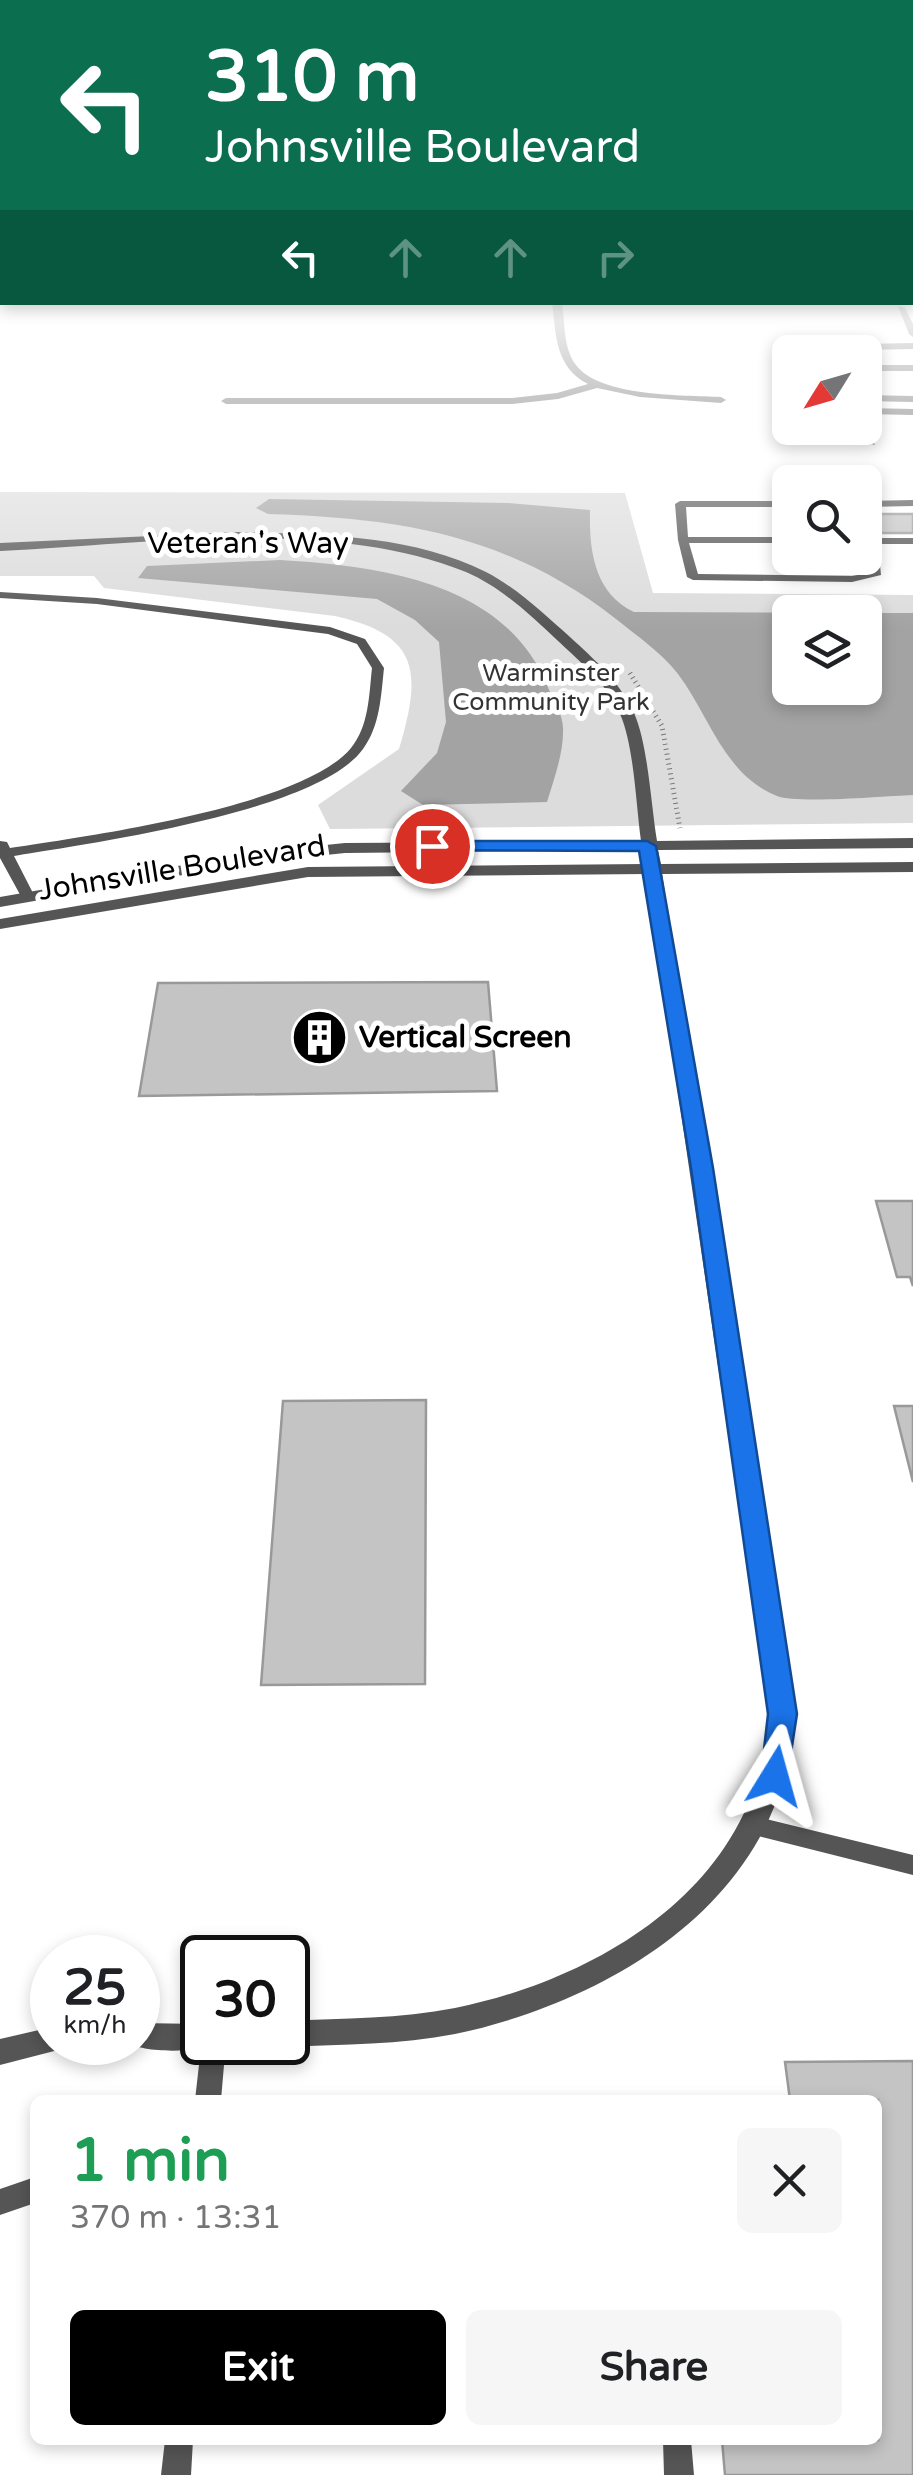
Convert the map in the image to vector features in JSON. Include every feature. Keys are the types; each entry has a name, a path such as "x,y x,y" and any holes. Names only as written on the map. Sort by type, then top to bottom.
{"street":[{"path":"226,401 512,401 544,398"},
{"path":"690,398 721,400"},
{"name":"Veteran's Way","path":"0,547 298,538 400,549 471,570 513,593 597,670 620,699 631,724 647,846 702,1168 782,1714 775,1776 754,1826 692,1908 586,1978 456,2021 310,2032"},
{"name":"Johnsville Boulevard","path":"0,902 258,858 345,848 913,843"},
{"name":"Johnsville Boulevard","path":"0,924 308,872 913,866"},
{"path":"0,2052 30,2045"}],"lane":[{"path":"882,398 913,399"},
{"path":"882,412 913,412"},
{"path":"772,504 680,504 693,577 852,579 875,575"},
{"path":"882,504 913,504"},
{"path":"684,540 772,540"},
{"path":"882,541 913,541"},
{"path":"0,595 97,601 330,631 361,642 378,668 365,738 353,754 322,776 293,791 236,807 3,850 28,897"},
{"path":"754,1826 913,1865"},
{"path":"208,2095 211,2065"},
{"path":"0,2202 30,2192"},
{"path":"176,2475 179,2445"},
{"path":"676,2445 679,2475"}],"path":[{"path":"628,670 653,697 668,741 680,829"}],"green space":[{"name":"Warminster Community Park","path":"0,492 625,493 653,593 913,595 913,823 330,829 318,805 399,749 411,698 411,678 408,661 399,646 363,624 335,616 104,588 94,576 0,576"}],"shaded area":[{"path":"269,499 508,503 590,510 593,555 602,582 610,594 634,612 772,613 772,705 882,705 882,613 913,613 913,795 803,799 777,796 759,786 731,759 689,690 664,659 616,619 535,568 451,536 408,527 268,514 256,508"},
{"path":"280,560 396,575 469,601 501,622 527,650 561,717 562,746 547,802 423,805 401,791 437,753 446,722 439,642 415,620 377,599 138,578 147,566"}],"building":[{"path":"882,514 913,514 913,533 882,533"},
{"name":"Vertical Screen","path":"488,982 497,1091 139,1096 158,983"},
{"path":"876,1201 913,1201 913,1286 910,1277 897,1277"},
{"path":"426,1400 425,1684 261,1685 283,1401"},
{"path":"894,1406 913,1406 913,1482"},
{"path":"913,2061 913,2475 725,2475 722,2445 882,2445 882,2095 789,2095 785,2062"}],"place":[{"name":"Vertical Screen","path":"320,1037"}],"route":[{"path":"432,846 647,846 702,1168 782,1714 775,1776"}]}
